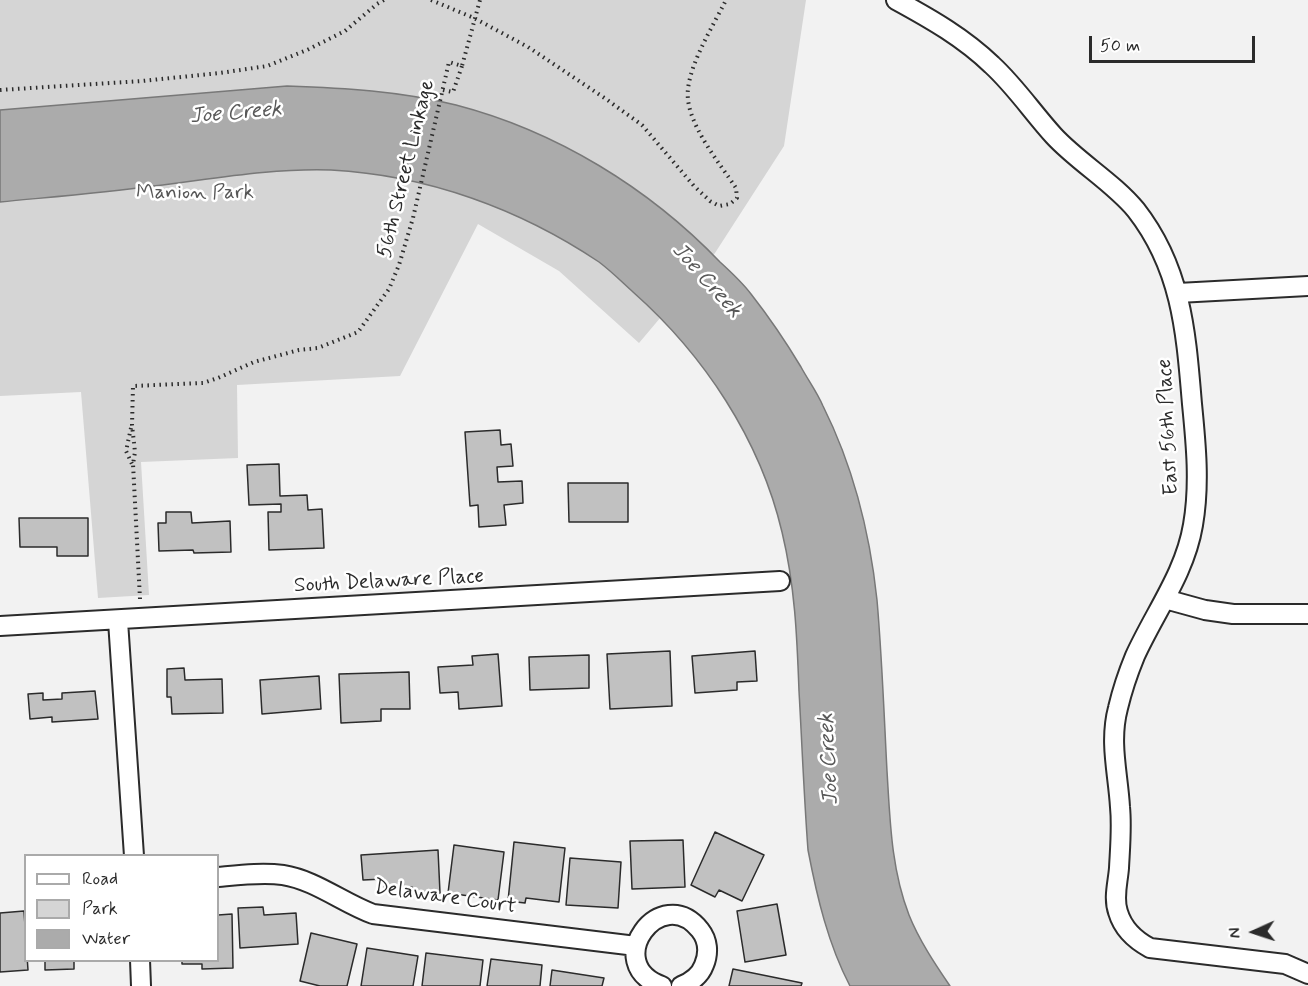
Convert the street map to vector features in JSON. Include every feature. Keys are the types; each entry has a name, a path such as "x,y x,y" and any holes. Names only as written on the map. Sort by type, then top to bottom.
{"street":[{"name":"East 56th Place","path":"906,2 965,41 994,67 1056,139 1134,207 1152,233 1167,262 1178,293 1186,330 1197,489 1193,526 1185,561 1135,656 1123,688 1114,729 1114,760 1120,816 1117,911 1130,934 1138,942 1150,948 1285,964 1308,974"},
{"path":"1178,293 1308,286"},
{"name":"South Delaware Place","path":"0,626 118,621 780,581"},
{"path":"1165,599 1205,610 1233,614 1308,614"},
{"path":"118,621 134,854"},
{"name":"Delaware Court","path":"219,877 261,874 284,876 306,882 373,914 636,946"},
{"path":"662,986 650,980 641,970 636,958 636,946 644,928 658,918 676,916 693,922 706,940 707,958 702,971 696,978 681,986"},
{"path":"140,962 141,986"}],"path":[{"path":"0,90 142,81 267,66 345,31 384,0"},
{"path":"431,0 474,18 528,47 606,99 642,125 694,186 719,206 730,204 737,198 736,188 691,115 688,90 699,54 726,0"},
{"name":"56th Street Linkage","path":"141,619 132,464 135,452 132,425 133,386 202,383 254,362 299,350 318,348 358,332 389,289 413,218 450,62 462,66 480,0"},
{"path":"443,90 453,92 462,66"},
{"name":"56th Street Linkage","path":"132,425 126,451 132,464"}],"green space":[{"name":"Manion Park","path":"0,0 806,0 784,146 715,253 639,343 559,271 478,224 400,376 237,385 238,458 141,462 149,595 98,598 81,392 0,396"}],"water":[{"name":"Joe Creek","path":"287,86 414,96 456,105 529,130 565,147 632,187 692,235 748,290 789,348 821,401 843,452 859,501 870,550 877,600 889,807 898,880 913,924 950,986 850,986 842,970 824,920 808,850 795,611 782,532 772,498 744,432 706,371 659,317 603,265 569,243 505,211 437,187 367,173 331,170 264,172 115,191 0,202 0,110"}],"building":[{"path":"500,430 501,445 511,444 513,466 497,467 498,482 522,481 523,503 504,505 506,525 479,527 478,505 470,506 465,432"},
{"path":"279,464 280,496 307,495 308,510 322,509 324,548 269,550 268,512 281,512 281,504 249,505 247,465"},
{"path":"568,483 628,483 628,522 569,522"},
{"path":"166,512 191,512 192,523 230,521 231,552 159,551 158,523 166,523"},
{"path":"19,518 88,518 88,556 57,556 57,547 20,547"},
{"path":"670,651 672,706 610,709 607,654"},
{"path":"755,651 757,681 737,682 737,690 695,693 692,656"},
{"path":"498,654 502,706 459,709 458,692 440,693 438,667 473,665 472,656"},
{"path":"589,655 589,688 530,690 529,657"},
{"path":"184,668 185,680 222,679 223,713 172,714 171,697 167,697 167,669"},
{"path":"409,672 410,709 381,709 381,721 341,723 339,674"},
{"path":"319,676 321,709 262,714 260,680"},
{"path":"95,691 98,719 52,722 52,717 30,719 28,694 43,693 43,700 62,699 62,693"},
{"path":"715,832 764,855 742,901 719,890 715,897 691,885"},
{"path":"683,840 685,887 632,889 630,841"},
{"path":"514,842 565,848 559,902 526,898 525,903 508,901"},
{"path":"454,845 504,852 498,900 448,893"},
{"path":"438,850 440,893 413,895 412,887 384,888 384,879 363,880 361,855"},
{"path":"570,858 621,862 618,908 566,905"},
{"path":"777,904 786,955 745,962 737,911"},
{"path":"263,907 264,915 296,913 298,944 240,948 238,908"},
{"path":"24,911 24,962 27,962 28,970 0,972 0,913"},
{"path":"232,914 233,968 202,969 202,964 182,964 182,962 219,962 219,915"},
{"path":"311,933 357,944 347,986 320,986 300,981"},
{"path":"367,948 418,956 413,986 361,986"},
{"path":"426,953 483,960 480,986 422,986"},
{"path":"491,959 542,965 540,986 487,986"},
{"path":"45,962 74,962 74,969 45,970"},
{"path":"733,969 802,983 801,986 729,986"},
{"path":"552,970 604,978 602,986 550,986"}]}
